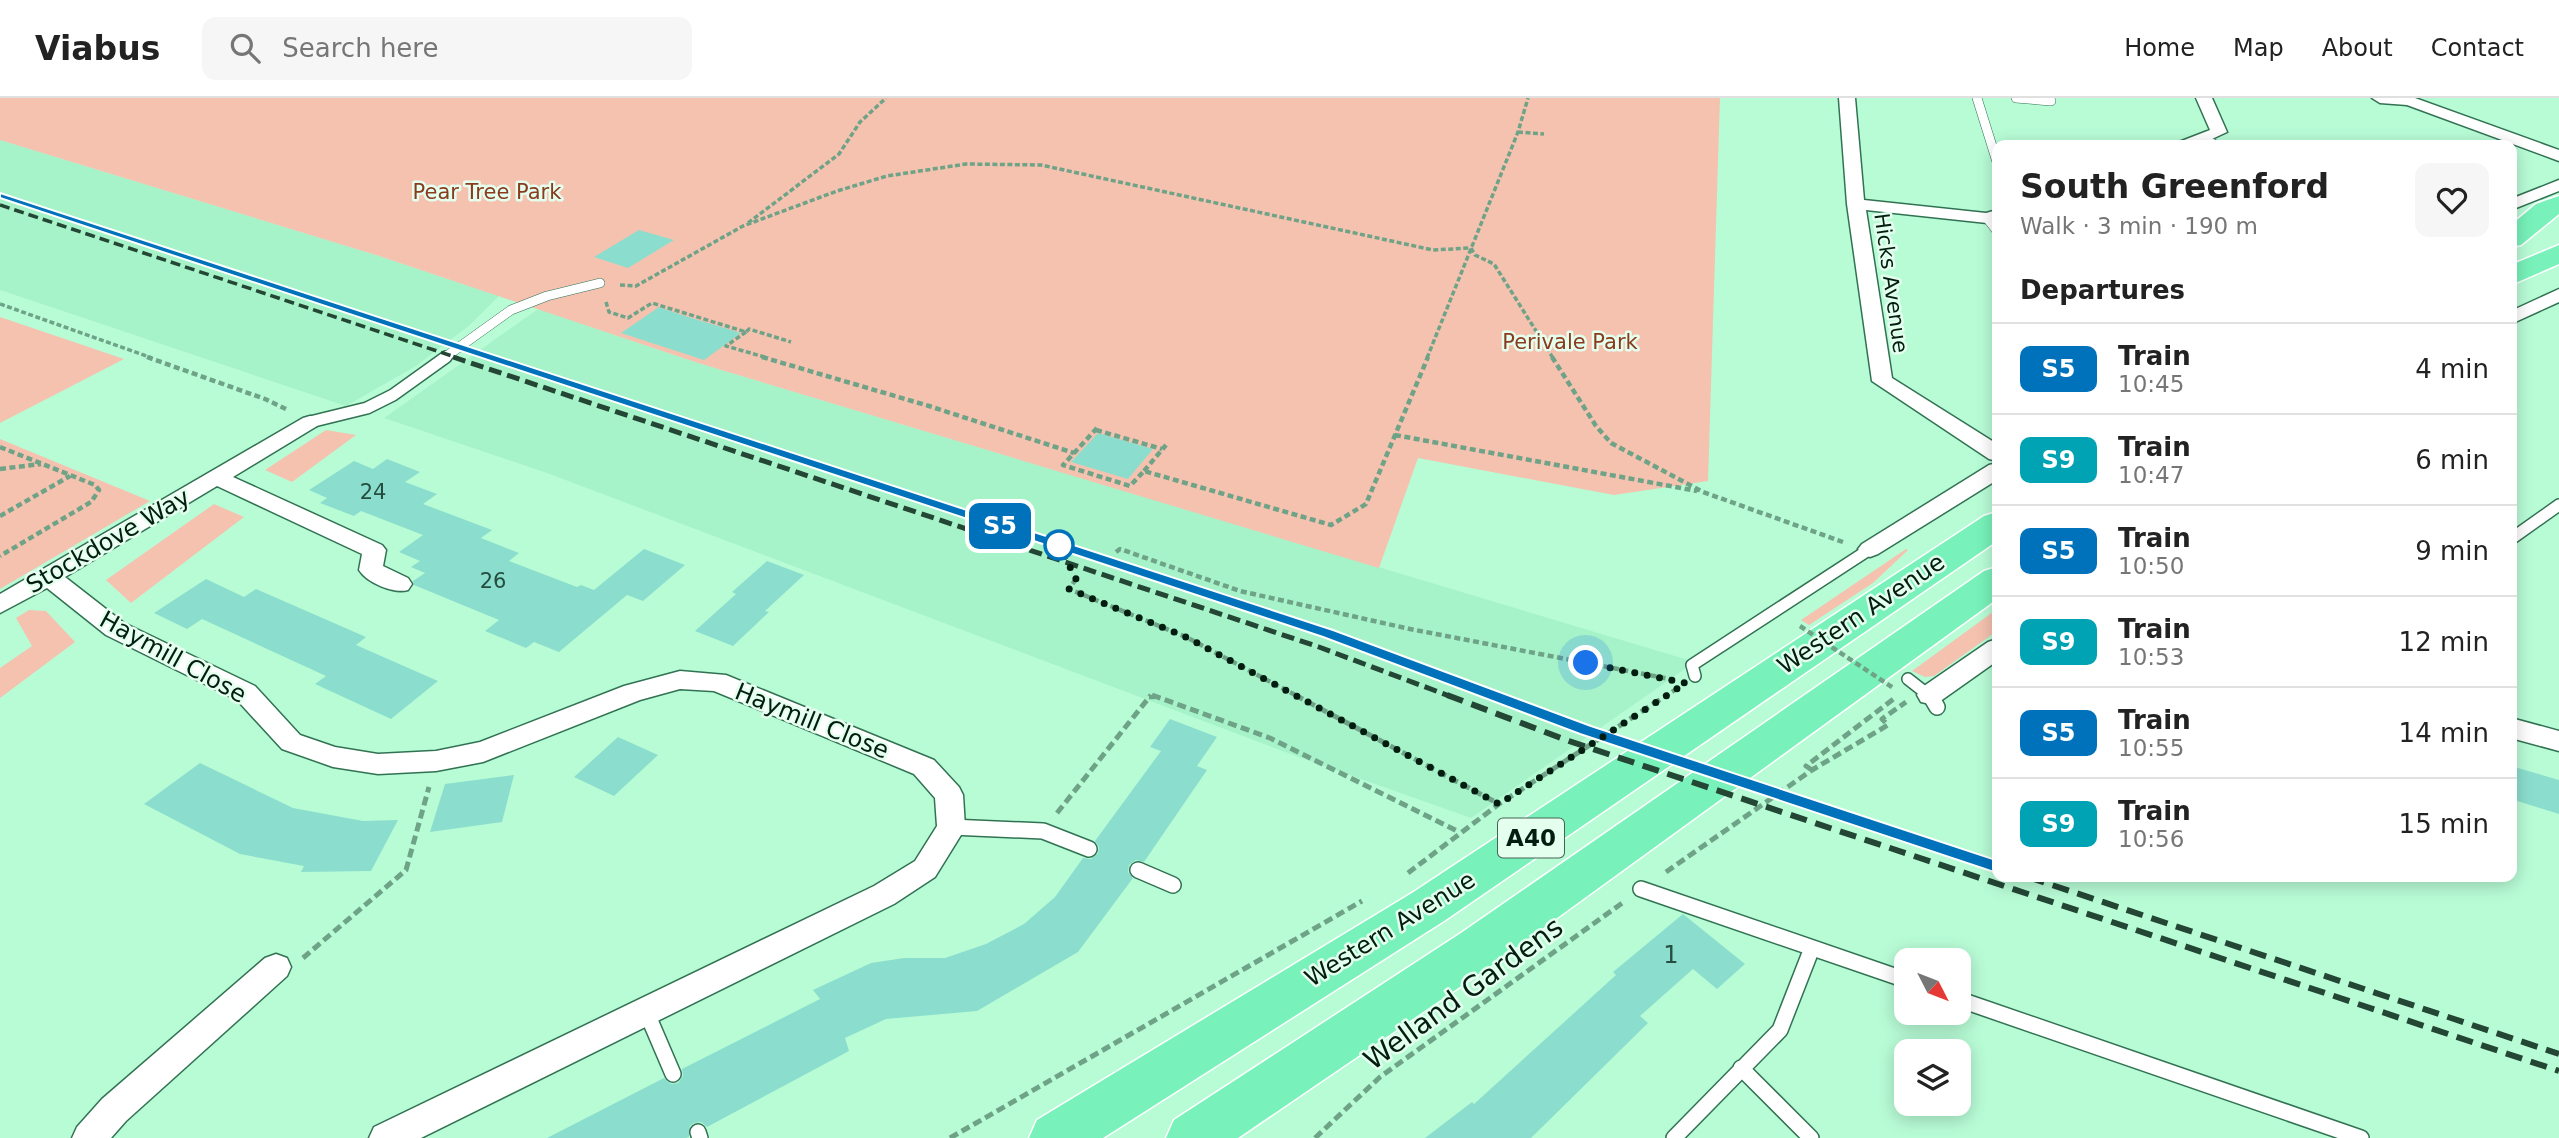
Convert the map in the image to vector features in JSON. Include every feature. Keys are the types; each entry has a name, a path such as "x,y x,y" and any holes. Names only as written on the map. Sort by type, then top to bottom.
{"highway":[{"path":"2517,234 2559,204"},
{"path":"2517,237 2559,220"},
{"path":"2517,273 2559,253"},
{"name":"Western Avenue","path":"1056,1138 1428,907 1992,527"},
{"name":"Western Avenue","path":"1194,1138 1478,948 1992,584"}],"street":[{"name":"Hicks Avenue","path":"1847,98 1856,205 1882,381 1992,451"},
{"path":"2204,98 2219,132 2212,140"},
{"path":"2380,98 2409,101 2515,140"},
{"path":"2517,141 2559,156"},
{"path":"2517,202 2559,185"},
{"path":"1856,205 1992,221"},
{"path":"2517,315 2559,295"},
{"name":"Stockdove Way","path":"0,604 310,422"},
{"path":"1870,549 1992,473"},
{"name":"Stockdove Way","path":"216,477 374,550 371,570 400,584"},
{"name":"Haymill Close","path":"48,576 115,629 246,693 291,742 333,757 378,764 436,761 482,752 633,693 680,680 718,682 924,766 948,795 951,827"},
{"path":"1926,700 1992,652"},
{"path":"2517,730 2559,741"},
{"path":"386,1138 884,895 925,869 951,827"},
{"path":"89,1138 114,1110 276,967"}],"lane":[{"path":"1977,98 1992,146"},
{"path":"2016,98 2050,101"},
{"path":"310,422 367,408 393,395 511,310 547,296 600,283"},
{"path":"2517,535 2559,505"},
{"path":"1690,679 1692,665 1870,549"},
{"path":"1908,680 1926,700"},
{"path":"951,827 1043,831 1089,849"},
{"path":"1138,870 1173,885"},
{"path":"1641,890 1894,976"},
{"path":"1674,1138 1780,1030 1812,948"},
{"path":"1971,1003 2361,1138"},
{"path":"646,1011 673,1074"},
{"path":"1741,1068 1811,1138"}],"path":[{"path":"600,283 636,286 743,226 839,153 860,122 886,98"},
{"path":"1144,471 1331,525 1366,503 1390,452 1518,132 1528,98"},
{"path":"1518,132 1544,134"},
{"path":"743,226 837,191 887,176 966,164 1004,163 1041,165 1433,250 1470,248"},
{"path":"1470,248 1475,255 1494,264 1596,426 1611,443 1703,492 1844,543"},
{"path":"618,315 628,318 652,303 746,332"},
{"path":"0,304 265,399 310,422"},
{"path":"791,342 749,330 726,346 929,406 1074,453"},
{"path":"1096,429 1164,447 1144,471 1130,486 1063,465 1096,429"},
{"path":"1395,435 1703,492"},
{"path":"0,447 71,475 99,490 91,502 0,556"},
{"path":"0,469 42,464"},
{"path":"0,516 71,475"},
{"path":"1116,552 1120,549 1240,591 1410,629 1690,679"},
{"path":"1076,579 1069,589 1186,637 1499,804"},
{"path":"1800,625 1895,689"},
{"path":"1402,878 1499,804 1690,679"},
{"path":"1812,770 1806,766 1901,693"},
{"path":"1043,831 1150,695 1270,738 1459,832"},
{"name":"Welland Gardens","path":"1315,1138 1380,1077 1812,770 1888,725 1882,719 1926,700"},
{"path":"276,967 306,957 406,870 436,761"},
{"path":"950,1138 1366,899"}],"shaded area":[{"path":"0,140 379,256 499,296 470,325 416,366 346,406 0,290"},
{"path":"538,309 698,363 1695,662 1471,818 1296,756 547,473 384,418"}],"green space":[{"path":"0,98 1720,98 1708,481 1614,495 1418,458 1379,568 698,363 379,256 0,140"},
{"path":"0,317 124,359 0,423"},
{"path":"326,430 356,435 292,482 265,470"},
{"path":"0,439 150,501 0,589"},
{"path":"214,504 244,517 131,603 106,580"},
{"path":"1908,550 1873,583 1809,625 1801,620"},
{"path":"29,610 46,611 75,642 0,698 0,668 32,646 16,618"},
{"path":"1992,613 1992,635 1934,676 1925,677 1912,671"}],"building":[{"path":"639,230 674,240 628,268 594,257"},
{"path":"659,307 741,333 704,360 621,333"},
{"path":"1098,433 1153,449 1128,479 1071,462"},
{"path":"387,459 420,472 405,482 437,494 423,504 492,530 481,538 519,553 509,561 577,587 581,585 594,590 644,549 685,565 643,601 627,595 559,652 534,642 526,648 485,631 499,620 414,585 413,581 425,573 411,567 420,561 399,552 423,535 361,511 354,516 320,503 327,498 309,490 354,461 373,469"},
{"path":"767,561 804,575 765,611 769,612 733,646 695,631 736,594 732,592"},
{"path":"206,579 244,597 256,589 366,637 356,645 438,681 391,719 315,684 326,676 202,619 187,629 154,613"},
{"path":"1170,719 1217,737 1197,766 1207,770 1144,862 1136,860 1129,865 1128,872 1133,878 1078,952 977,1011 886,1019 845,1038 849,1051 707,1127 701,1122 694,1123 690,1126 689,1137 547,1138 664,1078 671,1084 678,1083 683,1076 682,1069 820,999 813,990 871,963 904,958 945,958 986,944 1024,924 1055,897 1083,858 1091,859 1098,853 1099,847 1095,841 1161,751 1150,747"},
{"path":"618,737 658,755 614,796 574,777"},
{"path":"200,763 293,808 363,821 398,820 371,871 301,872 304,866 240,854 144,804"},
{"path":"2517,768 2559,780 2559,814 2517,801"},
{"path":"514,775 502,822 430,832 445,784"},
{"path":"1683,914 1745,964 1717,989 1693,969 1640,1016 1648,1023 1531,1138 1425,1138 1472,1102 1474,1104 1616,975 1613,972"}],"railway":[{"path":"0,205 458,358"},
{"path":"453,357 1319,647 1452,697"},
{"path":"598,394 1328,633 1498,697"},
{"path":"1447,695 1569,741 2559,1071"},
{"path":"1494,695 1586,730 1992,864"},
{"path":"2043,882 2559,1054"}],"train":[{"name":"S5","path":"0,196 1328,634 1586,730 1992,865"}],"route":[{"path":"1059,545 1076,579 1069,589 1186,637 1499,804 1686,683 1586,663"}],"park label":[{"name":"Pear Tree Park","path":"487,192"},
{"name":"Perivale Park","path":"1570,342"}]}
